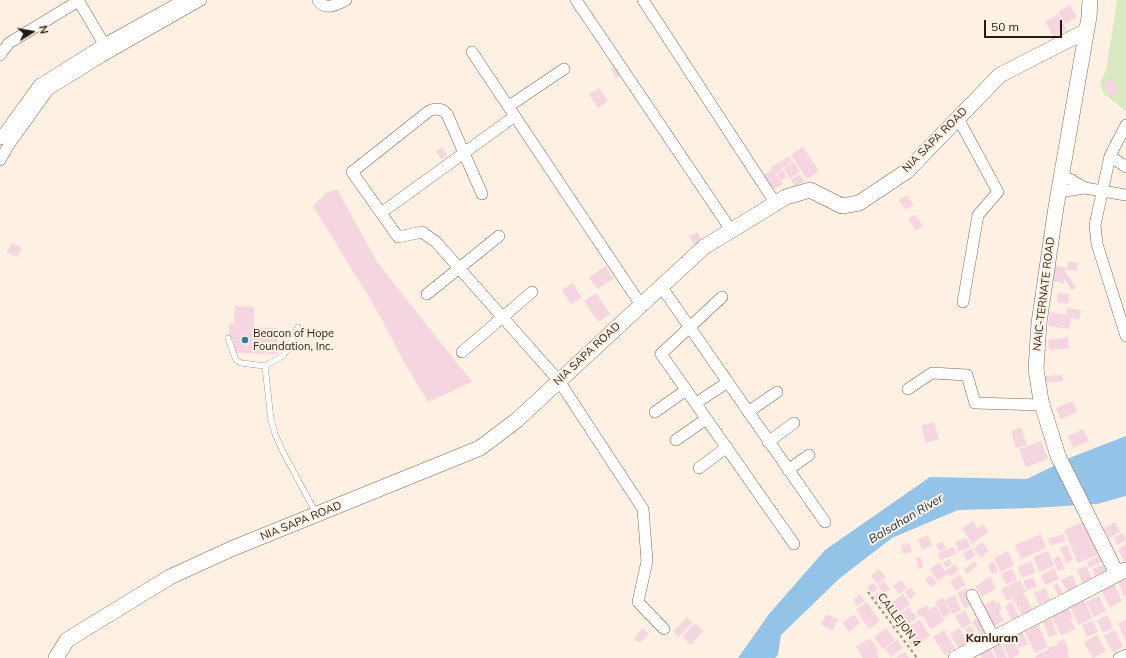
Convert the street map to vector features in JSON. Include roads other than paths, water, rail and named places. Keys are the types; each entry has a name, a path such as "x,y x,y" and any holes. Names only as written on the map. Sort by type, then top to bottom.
{"street":[{"path":"0,55 9,43 79,0 104,44"},
{"path":"0,139 39,85 104,44 184,0"},
{"path":"0,160 10,143 48,90 100,57 201,0"},
{"path":"318,0 326,6 335,6 346,0"},
{"path":"576,0 731,230"},
{"path":"643,0 776,204"},
{"name":"NAIC-TERNATE ROAD","path":"1090,0 1058,192 1039,323 1036,369 1042,405 1058,456 1089,517 1121,572"},
{"name":"NIA SAPA ROAD","path":"56,658 67,640 170,577 231,549 480,448 517,420 704,247 786,197 810,190 842,206 859,203 906,171 1000,75 1086,31"},
{"path":"472,52 641,305"},
{"path":"381,213 464,154 512,111 564,69"},
{"path":"482,194 444,110 439,109 429,111 352,172 398,238 422,232 436,242 559,380 643,509 647,562 638,602 664,629"},
{"path":"958,118 998,192 978,215 963,302"},
{"path":"1126,125 1110,156 1095,225 1097,244 1126,336"},
{"path":"1110,156 1126,167"},
{"path":"1061,174 1085,188"},
{"path":"1058,192 1085,188 1126,195"},
{"path":"427,294 499,236"},
{"path":"661,286 825,522"},
{"path":"462,352 504,318 532,292"},
{"path":"722,297 661,354 794,544"},
{"path":"908,389 932,373 967,375 975,404 1042,405"},
{"path":"696,403 728,382"},
{"path":"655,412 686,390"},
{"path":"748,412 777,392"},
{"path":"676,440 706,419"},
{"path":"768,442 794,423"},
{"path":"699,468 727,447"},
{"path":"788,470 809,455"},
{"path":"956,658 1121,572"},
{"path":"972,595 994,638"},
{"path":"1119,658 1126,655"}],"lane":[{"path":"228,338 236,360 241,363 264,366 283,356 298,327"},
{"path":"264,366 271,420 275,434 283,452 317,514"}],"water":[{"name":"Balsahan River","path":"1126,436 1126,496 1097,504 1033,508 958,510 892,538 840,578 781,635 778,655 775,658 738,658 769,614 825,550 930,477 1027,479 1072,457"}],"place":[{"name":"Beacon of Hope Foundation, Inc.","path":"245,340"}],"district":[{"name":"Kanluran","path":"992,638"}]}
